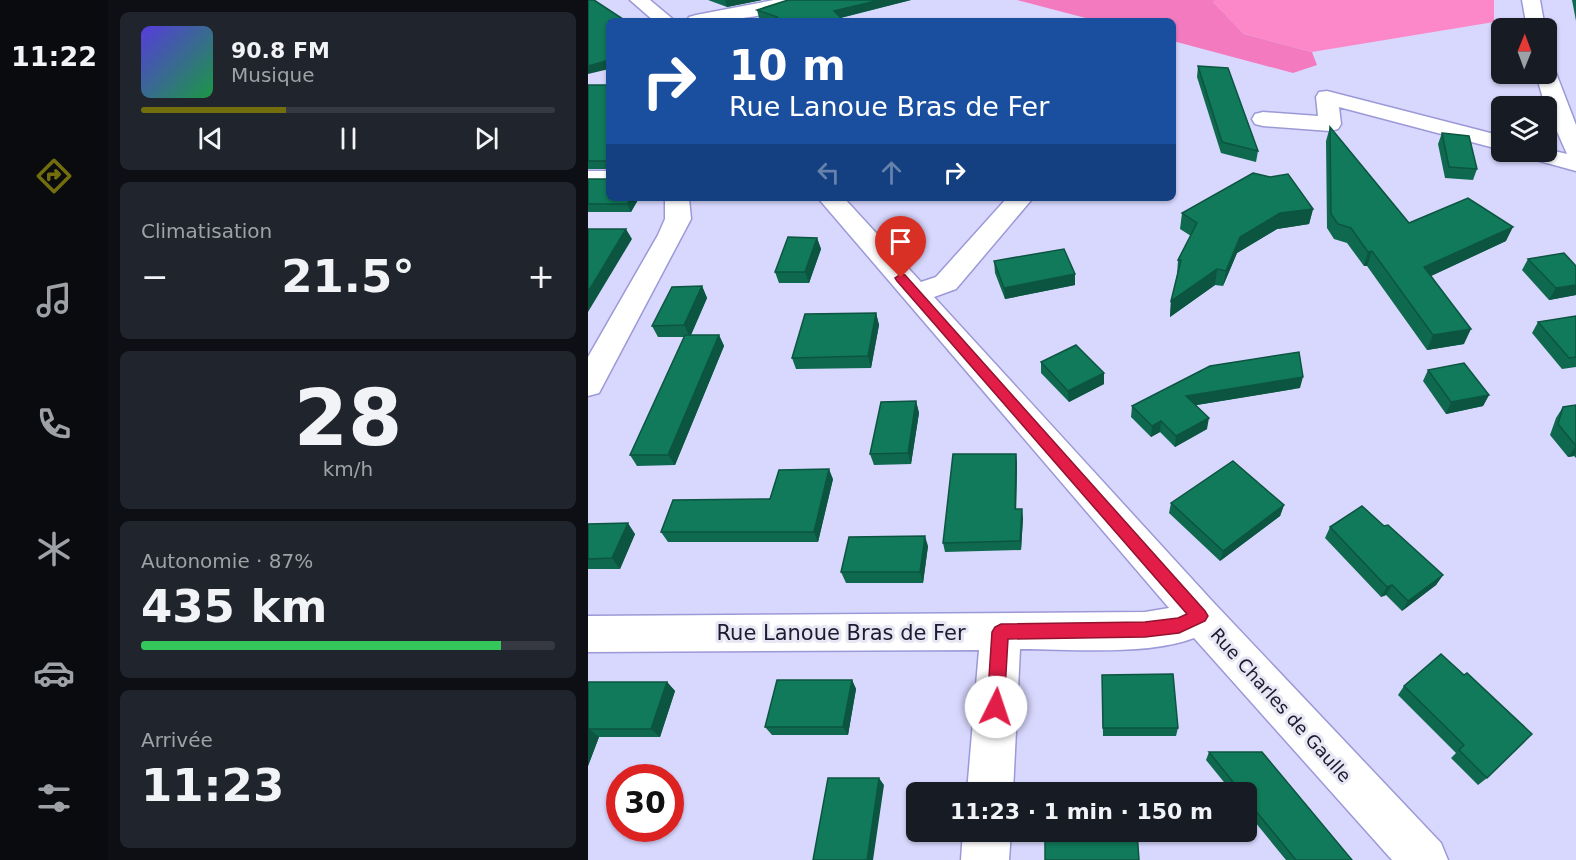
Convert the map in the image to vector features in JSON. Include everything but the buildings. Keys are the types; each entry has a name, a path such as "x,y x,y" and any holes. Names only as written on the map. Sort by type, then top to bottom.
{"street":[{"path":"639,0 662,18"},
{"path":"711,18 778,5 786,0"},
{"path":"1531,0 1534,18"},
{"path":"1551,84 1570,123 1576,150"},
{"path":"1263,119 1330,124 1327,97 1491,140"},
{"path":"1557,159 1576,164"},
{"path":"588,178 606,178"},
{"path":"588,385 671,235 678,219 677,201"},
{"name":"Rue Charles de Gaulle","path":"833,201 1200,616 1424,860"},
{"path":"915,294 946,283 1018,201"},
{"name":"Rue Lanoue Bras de Fer","path":"588,634 1145,630 1179,625 1200,616"},
{"path":"991,782 1001,632"},
{"path":"985,860 986,842"}],"shaded area":[{"path":"1017,0 1214,0 1213,2 1244,34 1312,52 1317,65 1293,73 1176,42 1176,18 1086,18"},
{"path":"1494,0 1494,18 1491,18 1491,22 1312,52 1244,34 1212,1"}],"route":[{"path":"901,278 1200,616 1179,625 1145,630 1001,632 996,707"}]}
